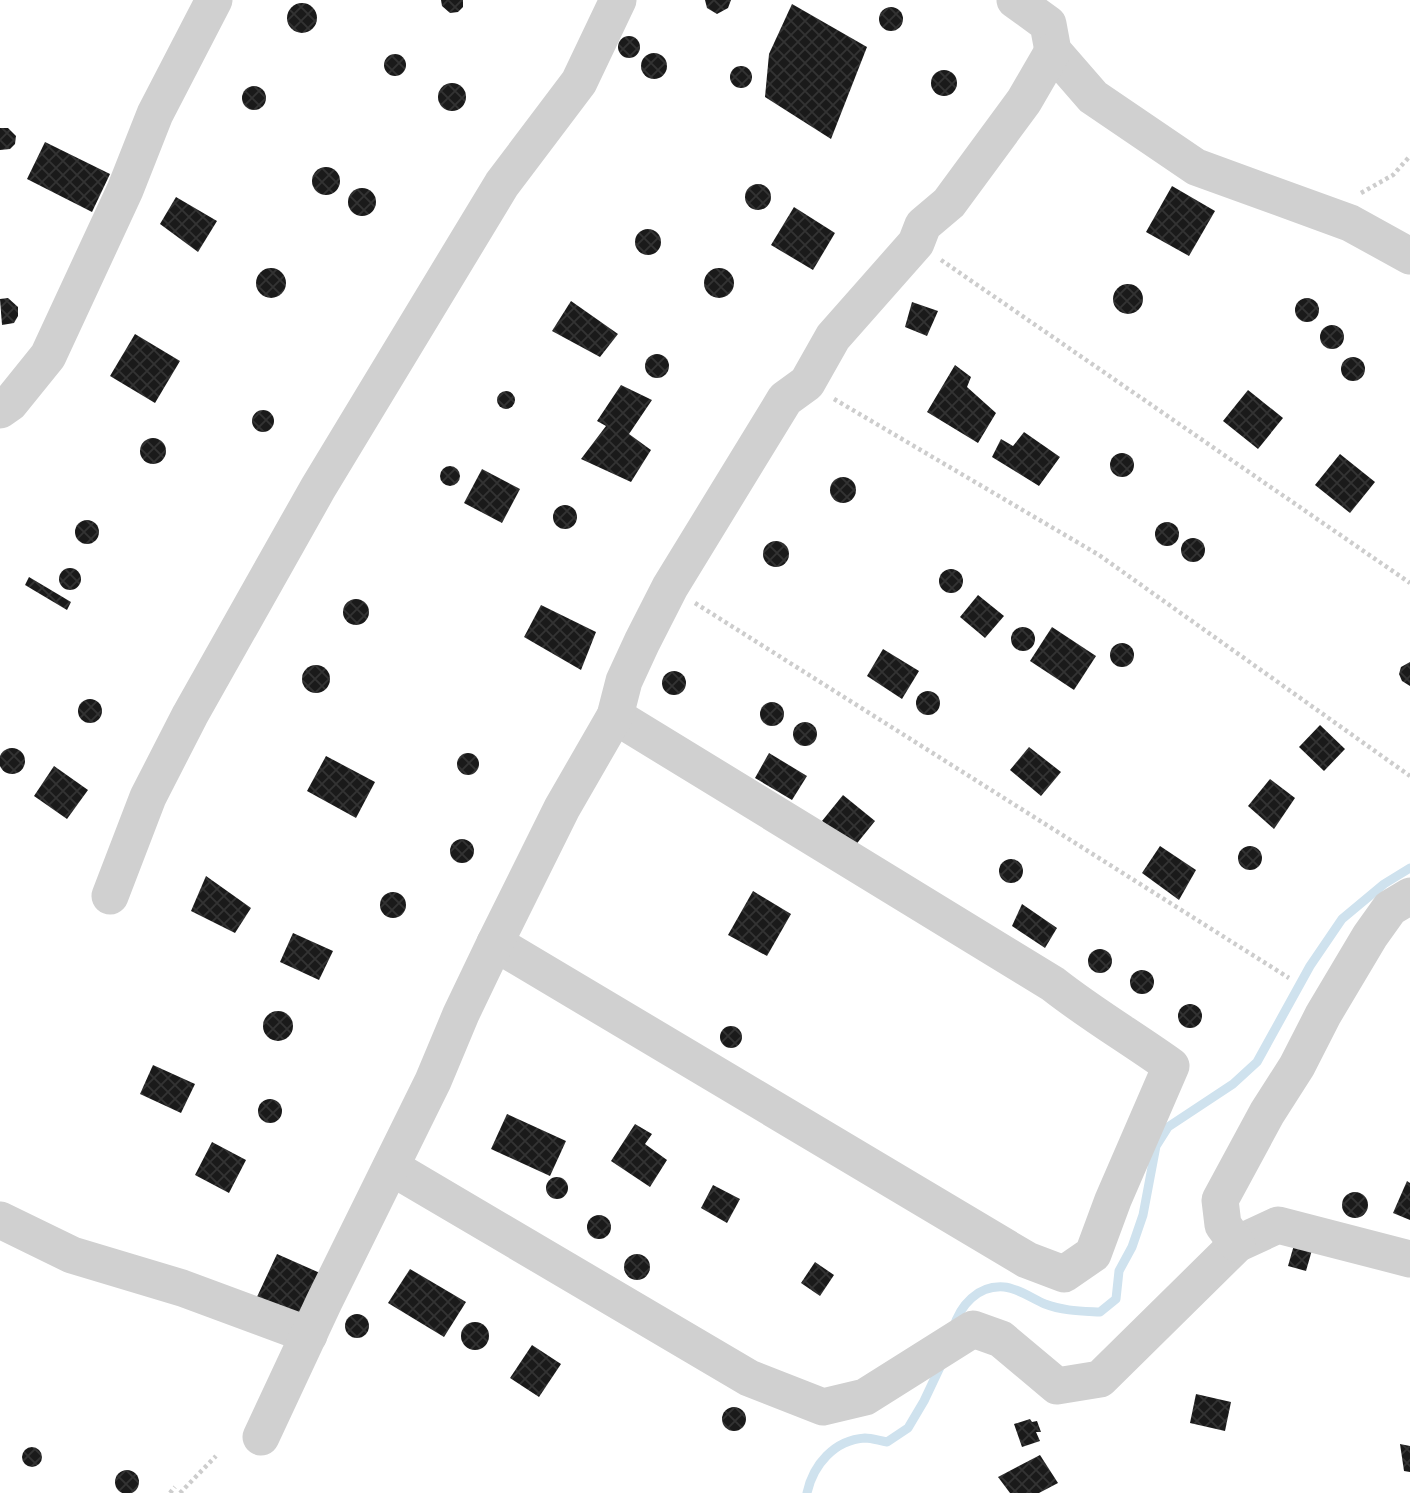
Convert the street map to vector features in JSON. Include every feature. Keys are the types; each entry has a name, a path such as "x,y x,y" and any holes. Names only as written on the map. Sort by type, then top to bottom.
{"street":[{"path":"0,410 10,403 48,356 125,190 155,114 214,0"},
{"path":"110,896 148,797 190,715 311,500 502,184 579,82 618,0"},
{"path":"1014,0 1048,24 1053,51 1093,97 1196,167 1350,223 1410,256"},
{"path":"261,1437 433,1082 461,1014 495,943 562,808 615,716 624,681 670,587 785,399 807,383 833,337 916,243 923,225 949,203 1024,101 1053,51"},
{"path":"495,943 1027,1260 1064,1274 1093,1254 1113,1200 1171,1066 1105,1023 1053,984 615,716"},
{"path":"1237,1244 1223,1225 1220,1200 1370,936 1390,908 1410,896"},
{"path":"391,1167 749,1378 823,1407 865,1397 973,1329 1001,1339 1057,1386 1100,1379 1237,1244 1278,1225 1410,1259"},
{"path":"0,1220 72,1255 182,1288 309,1335"}],"path":[{"path":"1358,195 1393,176 1410,156"},
{"path":"916,243 1410,583"},
{"path":"807,383 1099,555 1410,776"},
{"path":"670,587 1289,978"},
{"path":"180,1493 216,1456"},
{"path":"170,1493 175,1487"}],"building":[{"path":"441,0 463,0 463,7 458,12 450,13 442,6"},
{"path":"705,0 731,0 728,8 717,14 707,8"},
{"path":"302,3 313,7 317,18 313,29 302,33 291,29 287,18 291,7"},
{"path":"792,4 867,47 831,139 765,97 769,54"},
{"path":"891,7 900,10 903,19 900,28 891,31 882,28 879,19 882,10"},
{"path":"629,36 637,39 640,47 637,55 629,58 621,55 618,47 621,39"},
{"path":"654,53 663,57 667,66 663,75 654,79 645,75 641,66 645,57"},
{"path":"395,54 403,57 406,65 403,73 395,76 387,73 384,65 387,57"},
{"path":"741,66 749,69 752,77 749,85 741,88 733,85 730,77 733,69"},
{"path":"944,70 953,74 957,83 953,92 944,96 935,92 931,83 935,74"},
{"path":"452,83 462,87 466,97 462,107 452,111 442,107 438,97 442,87"},
{"path":"254,86 262,90 266,98 262,106 254,110 246,106 242,98 246,90"},
{"path":"0,128 8,128 16,136 15,144 10,149 0,150"},
{"path":"45,142 110,174 92,212 27,179"},
{"path":"326,167 336,171 340,181 336,191 326,195 316,191 312,181 316,171"},
{"path":"758,184 768,187 771,197 768,207 758,210 748,207 745,197 748,187"},
{"path":"1172,186 1215,211 1189,256 1146,232"},
{"path":"362,188 372,192 376,202 372,212 362,216 352,212 348,202 352,192"},
{"path":"176,197 217,221 198,252 160,224"},
{"path":"794,207 835,233 813,270 771,245"},
{"path":"648,229 657,233 661,242 657,251 648,255 639,251 635,242 639,233"},
{"path":"271,268 282,272 286,283 282,294 271,298 260,294 256,283 260,272"},
{"path":"719,268 730,272 734,283 730,294 719,298 708,294 704,283 708,272"},
{"path":"1128,284 1139,288 1143,299 1139,310 1128,314 1117,310 1113,299 1117,288"},
{"path":"8,298 18,307 18,316 14,323 2,325 0,299"},
{"path":"1307,298 1316,301 1319,310 1316,319 1307,322 1298,319 1295,310 1298,301"},
{"path":"571,301 618,334 600,357 552,331"},
{"path":"912,302 938,311 927,336 905,327"},
{"path":"1332,325 1341,328 1344,337 1341,346 1332,349 1323,346 1320,337 1323,328"},
{"path":"135,334 180,361 155,403 110,376"},
{"path":"657,354 666,357 669,366 666,375 657,378 648,375 645,366 648,357"},
{"path":"1353,357 1362,360 1365,369 1362,378 1353,381 1344,378 1341,369 1344,360"},
{"path":"955,365 971,377 967,387 996,413 978,443 927,412"},
{"path":"621,385 652,400 629,434 651,450 631,482 581,459 606,426 597,421"},
{"path":"1248,390 1283,418 1258,449 1223,421"},
{"path":"502,391 510,391 515,400 513,407 502,409 497,404 497,396"},
{"path":"263,410 271,413 274,421 271,429 263,432 255,429 252,421 255,413"},
{"path":"1024,432 1060,457 1039,486 992,457 1001,439 1013,446"},
{"path":"153,438 162,442 166,451 162,460 153,464 144,460 140,451 144,442"},
{"path":"1122,453 1131,456 1134,465 1131,474 1122,477 1113,474 1110,465 1113,456"},
{"path":"1340,454 1375,482 1350,513 1315,485"},
{"path":"450,466 457,469 460,476 457,483 450,486 443,483 440,476 443,469"},
{"path":"482,469 520,489 502,523 464,503"},
{"path":"843,477 852,481 856,490 852,499 843,503 834,499 830,490 834,481"},
{"path":"565,505 574,508 577,517 574,526 565,529 556,526 553,517 556,508"},
{"path":"87,520 98,527 99,532 92,543 87,544 76,537 75,532 82,521"},
{"path":"1167,522 1176,525 1179,534 1176,543 1167,546 1158,543 1155,534 1158,525"},
{"path":"1193,538 1202,541 1205,550 1202,559 1193,562 1184,559 1181,550 1184,541"},
{"path":"776,541 785,545 789,554 785,563 776,567 767,563 763,554 767,545"},
{"path":"70,568 78,571 81,579 78,587 70,590 62,587 59,579 62,571"},
{"path":"951,569 960,572 963,581 960,590 951,593 942,590 939,581 942,572"},
{"path":"29,577 71,602 67,610 25,585"},
{"path":"978,595 1004,616 985,638 960,617"},
{"path":"356,599 365,603 369,612 365,621 356,625 347,621 343,612 347,603"},
{"path":"541,605 596,632 581,670 524,637"},
{"path":"1023,627 1032,630 1035,639 1032,648 1023,651 1014,648 1011,639 1014,630"},
{"path":"1052,627 1096,656 1074,690 1030,661"},
{"path":"1122,643 1131,646 1134,655 1131,664 1122,667 1113,664 1110,655 1113,646"},
{"path":"883,649 919,671 902,699 867,676"},
{"path":"1410,662 1410,686 1402,681 1399,674 1401,667"},
{"path":"316,665 326,669 330,679 326,689 316,693 306,689 302,679 306,669"},
{"path":"674,671 683,674 686,683 683,692 674,695 665,692 662,683 665,674"},
{"path":"928,691 937,694 940,703 937,712 928,715 919,712 916,703 919,694"},
{"path":"90,699 99,702 102,711 99,720 90,723 81,720 78,711 81,702"},
{"path":"772,702 781,705 784,714 781,723 772,726 763,723 760,714 763,705"},
{"path":"805,722 814,725 817,734 814,743 805,746 796,743 793,734 796,725"},
{"path":"1320,725 1345,749 1324,771 1299,747"},
{"path":"1029,747 1061,772 1041,796 1010,770"},
{"path":"12,748 21,752 25,761 21,770 12,774 3,770 -1,761 3,752"},
{"path":"464,753 472,753 479,760 479,768 472,775 464,775 457,768 457,760"},
{"path":"769,753 807,776 792,800 755,778"},
{"path":"326,756 375,782 356,818 307,791"},
{"path":"54,766 88,790 67,819 34,796"},
{"path":"1270,779 1295,798 1274,829 1248,806"},
{"path":"843,795 875,821 854,847 822,821"},
{"path":"462,839 471,842 474,851 471,860 462,863 453,860 450,851 453,842"},
{"path":"1160,846 1196,870 1179,900 1142,873"},
{"path":"1250,846 1259,849 1262,858 1259,867 1250,870 1241,867 1238,858 1241,849"},
{"path":"1011,859 1020,862 1023,871 1020,880 1011,883 1002,880 999,871 1002,862"},
{"path":"206,876 251,908 235,933 191,911"},
{"path":"753,891 791,914 767,956 728,935"},
{"path":"393,892 402,896 406,905 402,914 393,918 384,914 380,905 384,896"},
{"path":"1022,904 1057,928 1045,948 1012,926"},
{"path":"293,933 333,951 319,980 280,962"},
{"path":"1100,949 1109,952 1112,961 1109,970 1100,973 1091,970 1088,961 1091,952"},
{"path":"1142,970 1151,973 1154,982 1151,991 1142,994 1133,991 1130,982 1133,973"},
{"path":"1190,1004 1199,1007 1202,1016 1199,1025 1190,1028 1181,1025 1178,1016 1181,1007"},
{"path":"278,1011 289,1015 293,1026 289,1037 278,1041 267,1037 263,1026 267,1015"},
{"path":"731,1026 739,1029 742,1037 739,1045 731,1048 723,1045 720,1037 723,1029"},
{"path":"153,1065 195,1084 181,1113 140,1094"},
{"path":"270,1099 279,1102 282,1111 279,1120 270,1123 261,1120 258,1111 261,1102"},
{"path":"507,1114 566,1141 550,1176 491,1149"},
{"path":"635,1124 652,1134 645,1144 667,1160 650,1187 611,1161"},
{"path":"212,1142 246,1160 229,1193 195,1175"},
{"path":"557,1177 565,1180 568,1188 565,1196 557,1199 549,1196 546,1188 549,1180"},
{"path":"1407,1181 1410,1183 1410,1220 1393,1213"},
{"path":"713,1185 740,1199 727,1223 701,1208"},
{"path":"1355,1192 1364,1196 1368,1205 1364,1214 1355,1218 1346,1214 1342,1205 1346,1196"},
{"path":"594,1215 604,1215 611,1222 611,1232 604,1239 594,1239 587,1232 587,1222"},
{"path":"1294,1245 1312,1250 1306,1271 1288,1266"},
{"path":"277,1254 320,1273 299,1319 256,1299"},
{"path":"637,1254 646,1258 650,1267 646,1276 637,1280 628,1276 624,1267 628,1258"},
{"path":"815,1262 834,1275 820,1296 801,1283"},
{"path":"410,1269 466,1302 444,1337 388,1303"},
{"path":"357,1314 365,1318 369,1326 365,1334 357,1338 349,1334 345,1326 349,1318"},
{"path":"475,1322 485,1326 489,1336 485,1346 475,1350 465,1346 461,1336 465,1326"},
{"path":"532,1345 561,1364 539,1397 510,1378"},
{"path":"1196,1394 1231,1402 1225,1431 1190,1423"},
{"path":"734,1407 742,1411 746,1419 742,1427 734,1431 726,1427 722,1419 726,1411"},
{"path":"1030,1419 1032,1422 1037,1421 1041,1432 1036,1432 1040,1441 1022,1447 1014,1424"},
{"path":"1400,1444 1410,1446 1410,1472 1404,1471"},
{"path":"32,1447 39,1450 42,1457 39,1464 32,1467 25,1464 22,1457 25,1450"},
{"path":"1040,1455 1058,1483 1039,1493 1010,1493 998,1477"},
{"path":"127,1470 138,1477 139,1482 132,1493 127,1494 116,1487 115,1482 122,1471"}],"waterway":[{"path":"953,1329 960,1312 971,1298 995,1287 1015,1289 1045,1304 1072,1310 1100,1312 1116,1299 1119,1271 1132,1247 1143,1215 1156,1146 1168,1127 1233,1084 1257,1062 1310,966 1342,919 1384,884 1410,868"},
{"path":"807,1493 814,1473 835,1449 865,1438 887,1442 908,1428 941,1365"}]}
